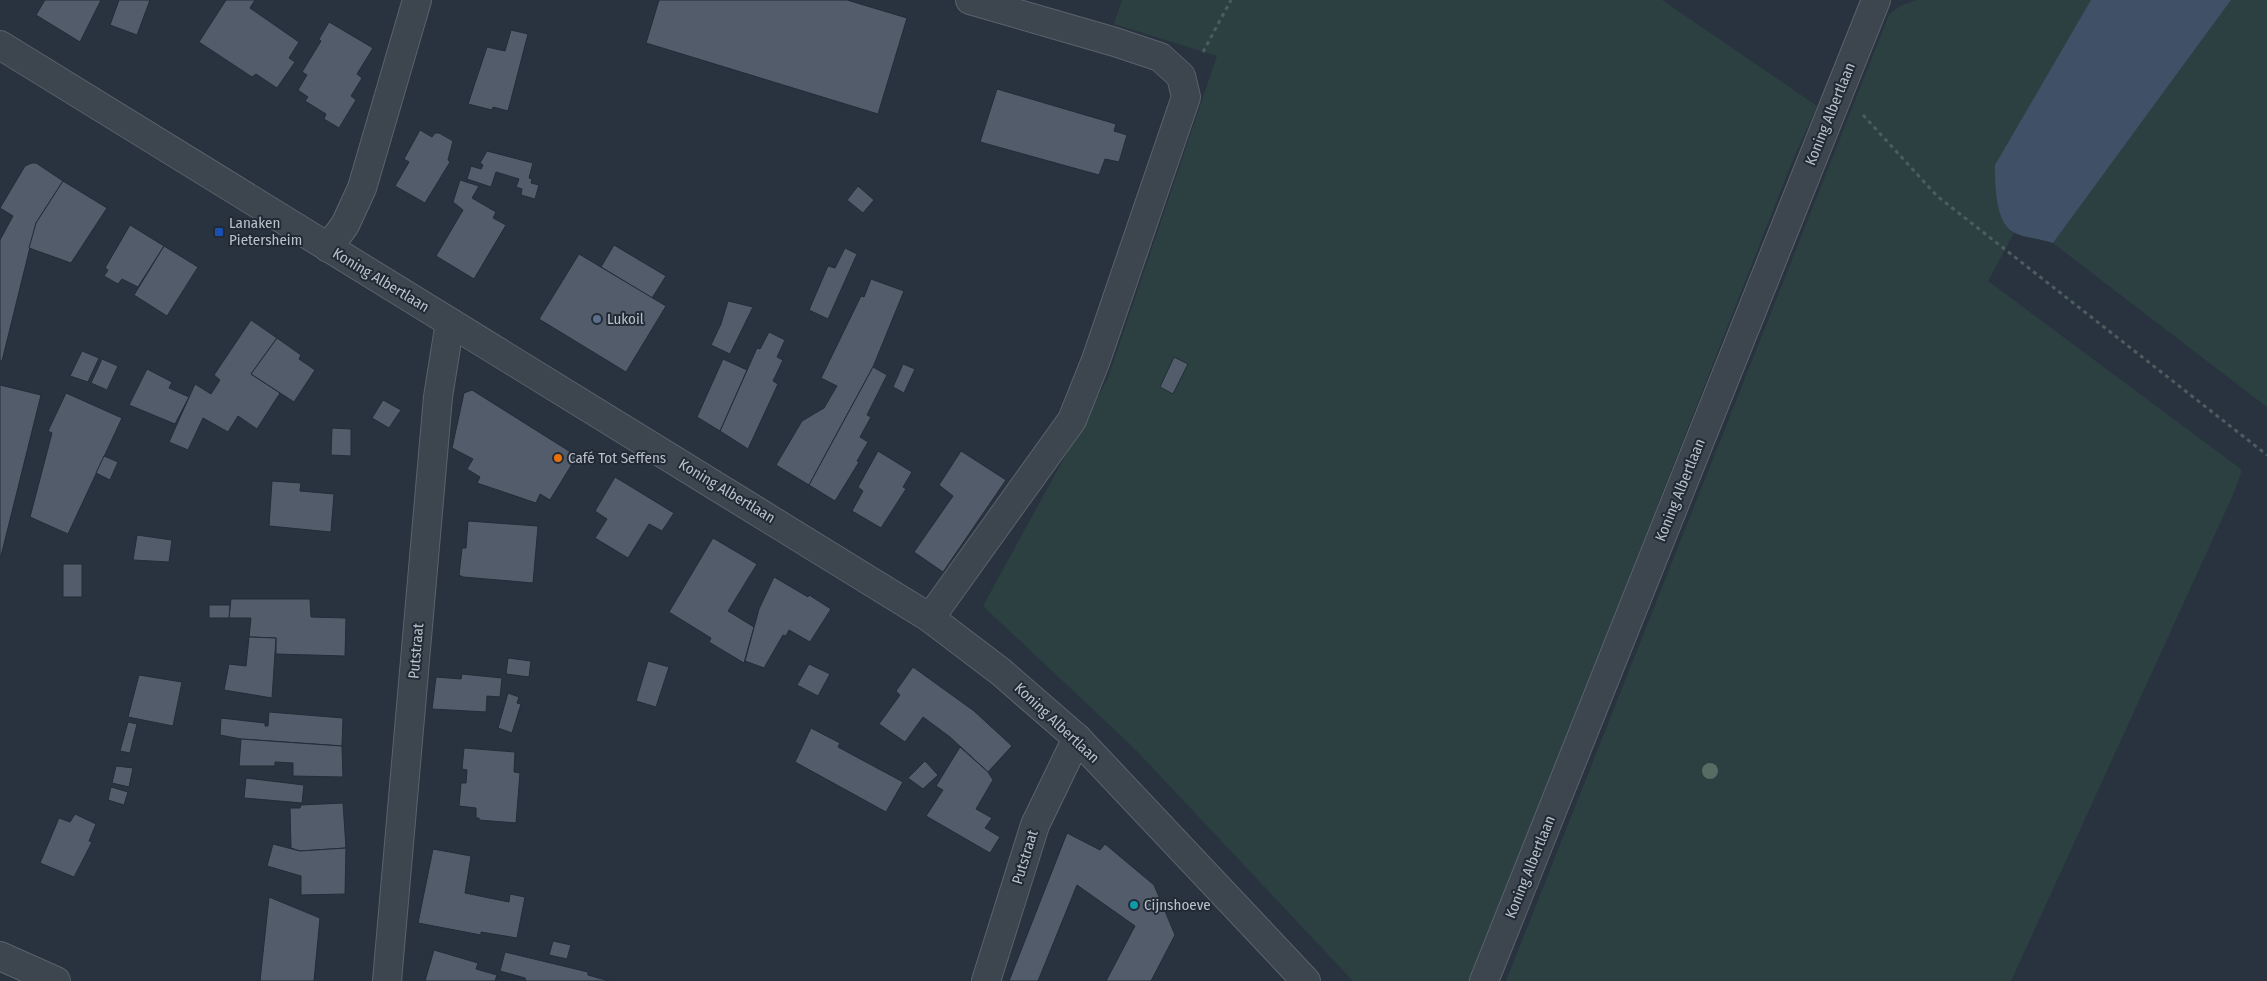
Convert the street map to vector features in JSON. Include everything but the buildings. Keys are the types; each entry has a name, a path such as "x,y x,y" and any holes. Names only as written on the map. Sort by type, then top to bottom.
{"street":[{"path":"328,248 345,225 362,188 417,0"},
{"path":"930,618 1072,420 1096,360 1186,97 1181,76 1160,57 970,0"},
{"name":"Koning Albertlaan","path":"1484,981 1876,0"},
{"name":"Koning Albertlaan","path":"0,44 930,618 1001,672 1077,738 1306,981"},
{"name":"Putstraat","path":"387,981 438,397 450,322"},
{"name":"Putstraat","path":"986,981 1035,825 1077,738"},
{"path":"0,956 56,981"}],"path":[{"path":"1181,76 1195,66 1231,0"},
{"path":"1840,90 1937,196 2267,455"}],"green space":[{"path":"1122,0 1662,0 1817,106 1792,162 1471,981 1353,981 1134,748 983,606 1108,378 1217,56 1114,24"},
{"path":"1917,0 2110,0 2005,225 2014,233 1988,281 2242,470 2232,497 2011,981 1506,981 1889,15 1900,6"},
{"path":"2231,0 2267,0 2267,407 2053,243"}],"water":[{"path":"2091,0 2231,0 2053,243 2019,235 2008,229 2000,213 1995,182 1995,165"}],"place":[{"name":"Lanaken Pietersheim","path":"219,232"},
{"name":"Lukoil","path":"597,319"},
{"name":"Café Tot Seffens","path":"558,458"},
{"name":"Cijnshoeve","path":"1134,905"}]}
